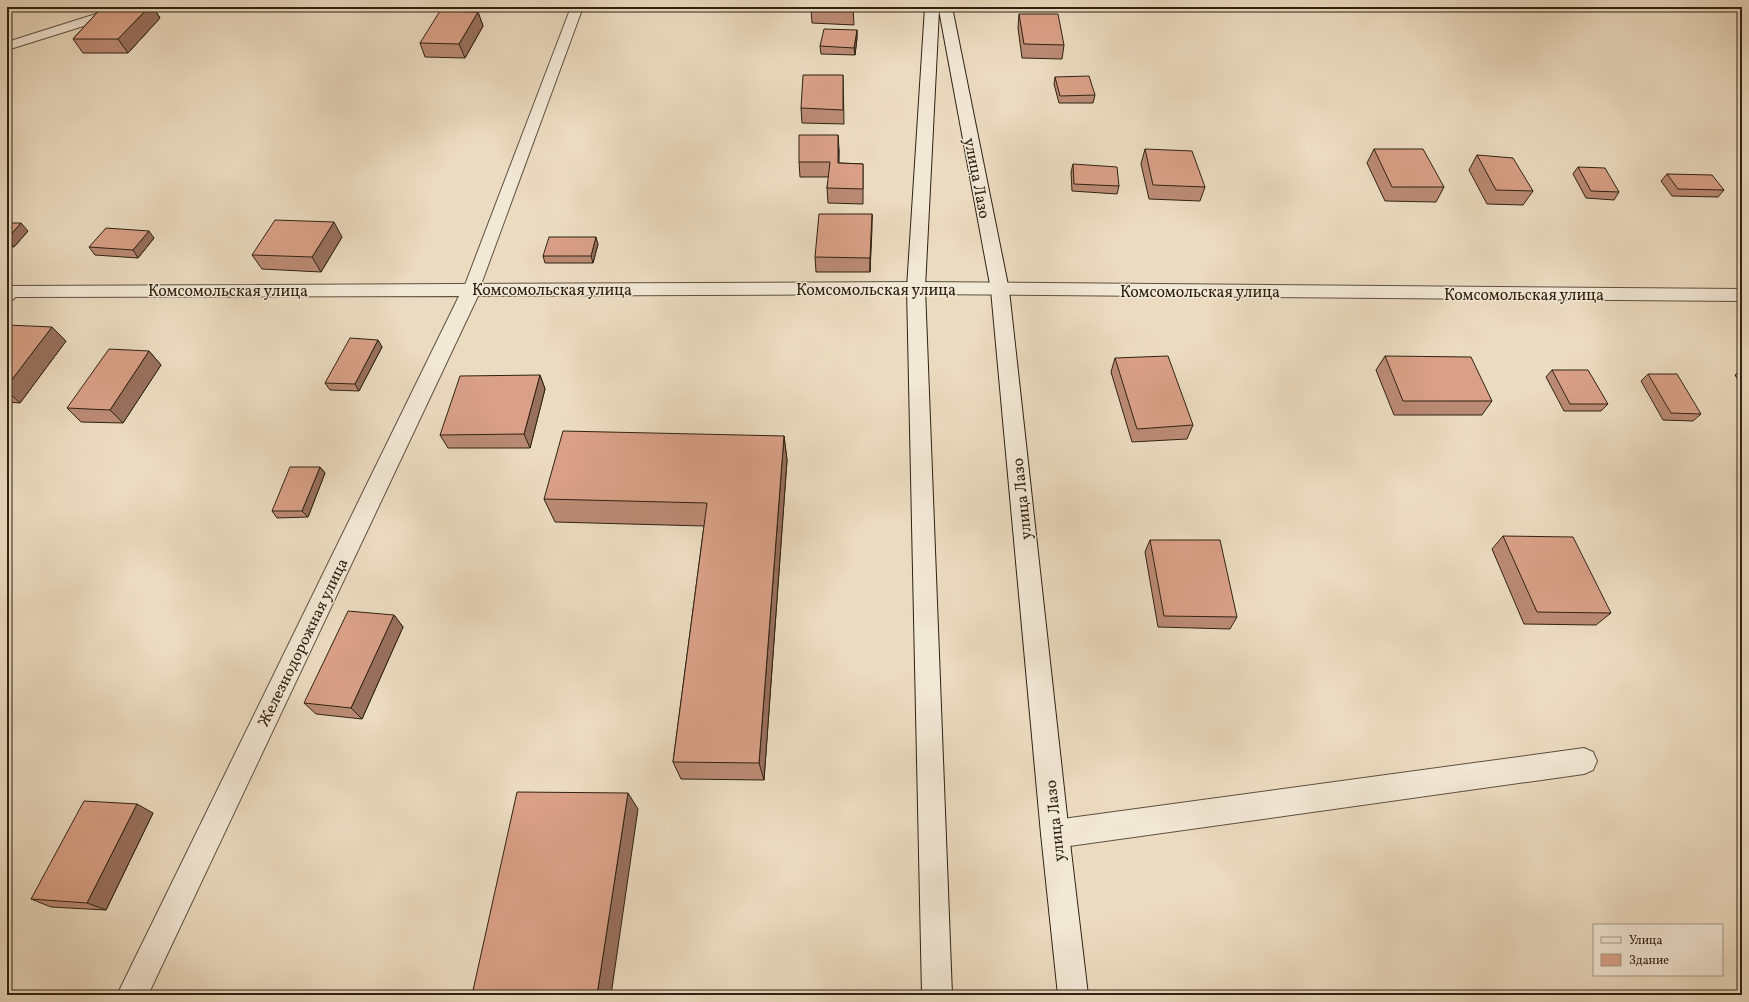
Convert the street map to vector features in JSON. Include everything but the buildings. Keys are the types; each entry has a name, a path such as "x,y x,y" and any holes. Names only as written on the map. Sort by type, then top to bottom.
{"street":[{"path":"932,7 916,288 937,995"},
{"name":"улица Лазо","path":"945,7 1000,290 1055,834 1073,995"},
{"name":"Комсомольская улица","path":"8,292 916,288 1000,290 1742,295"},
{"name":"Железнодорожная улица","path":"132,995 471,290"},
{"path":"1055,834 1584,761"}],"lane":[{"path":"7,46 131,7"},
{"path":"471,290 577,7"}]}
